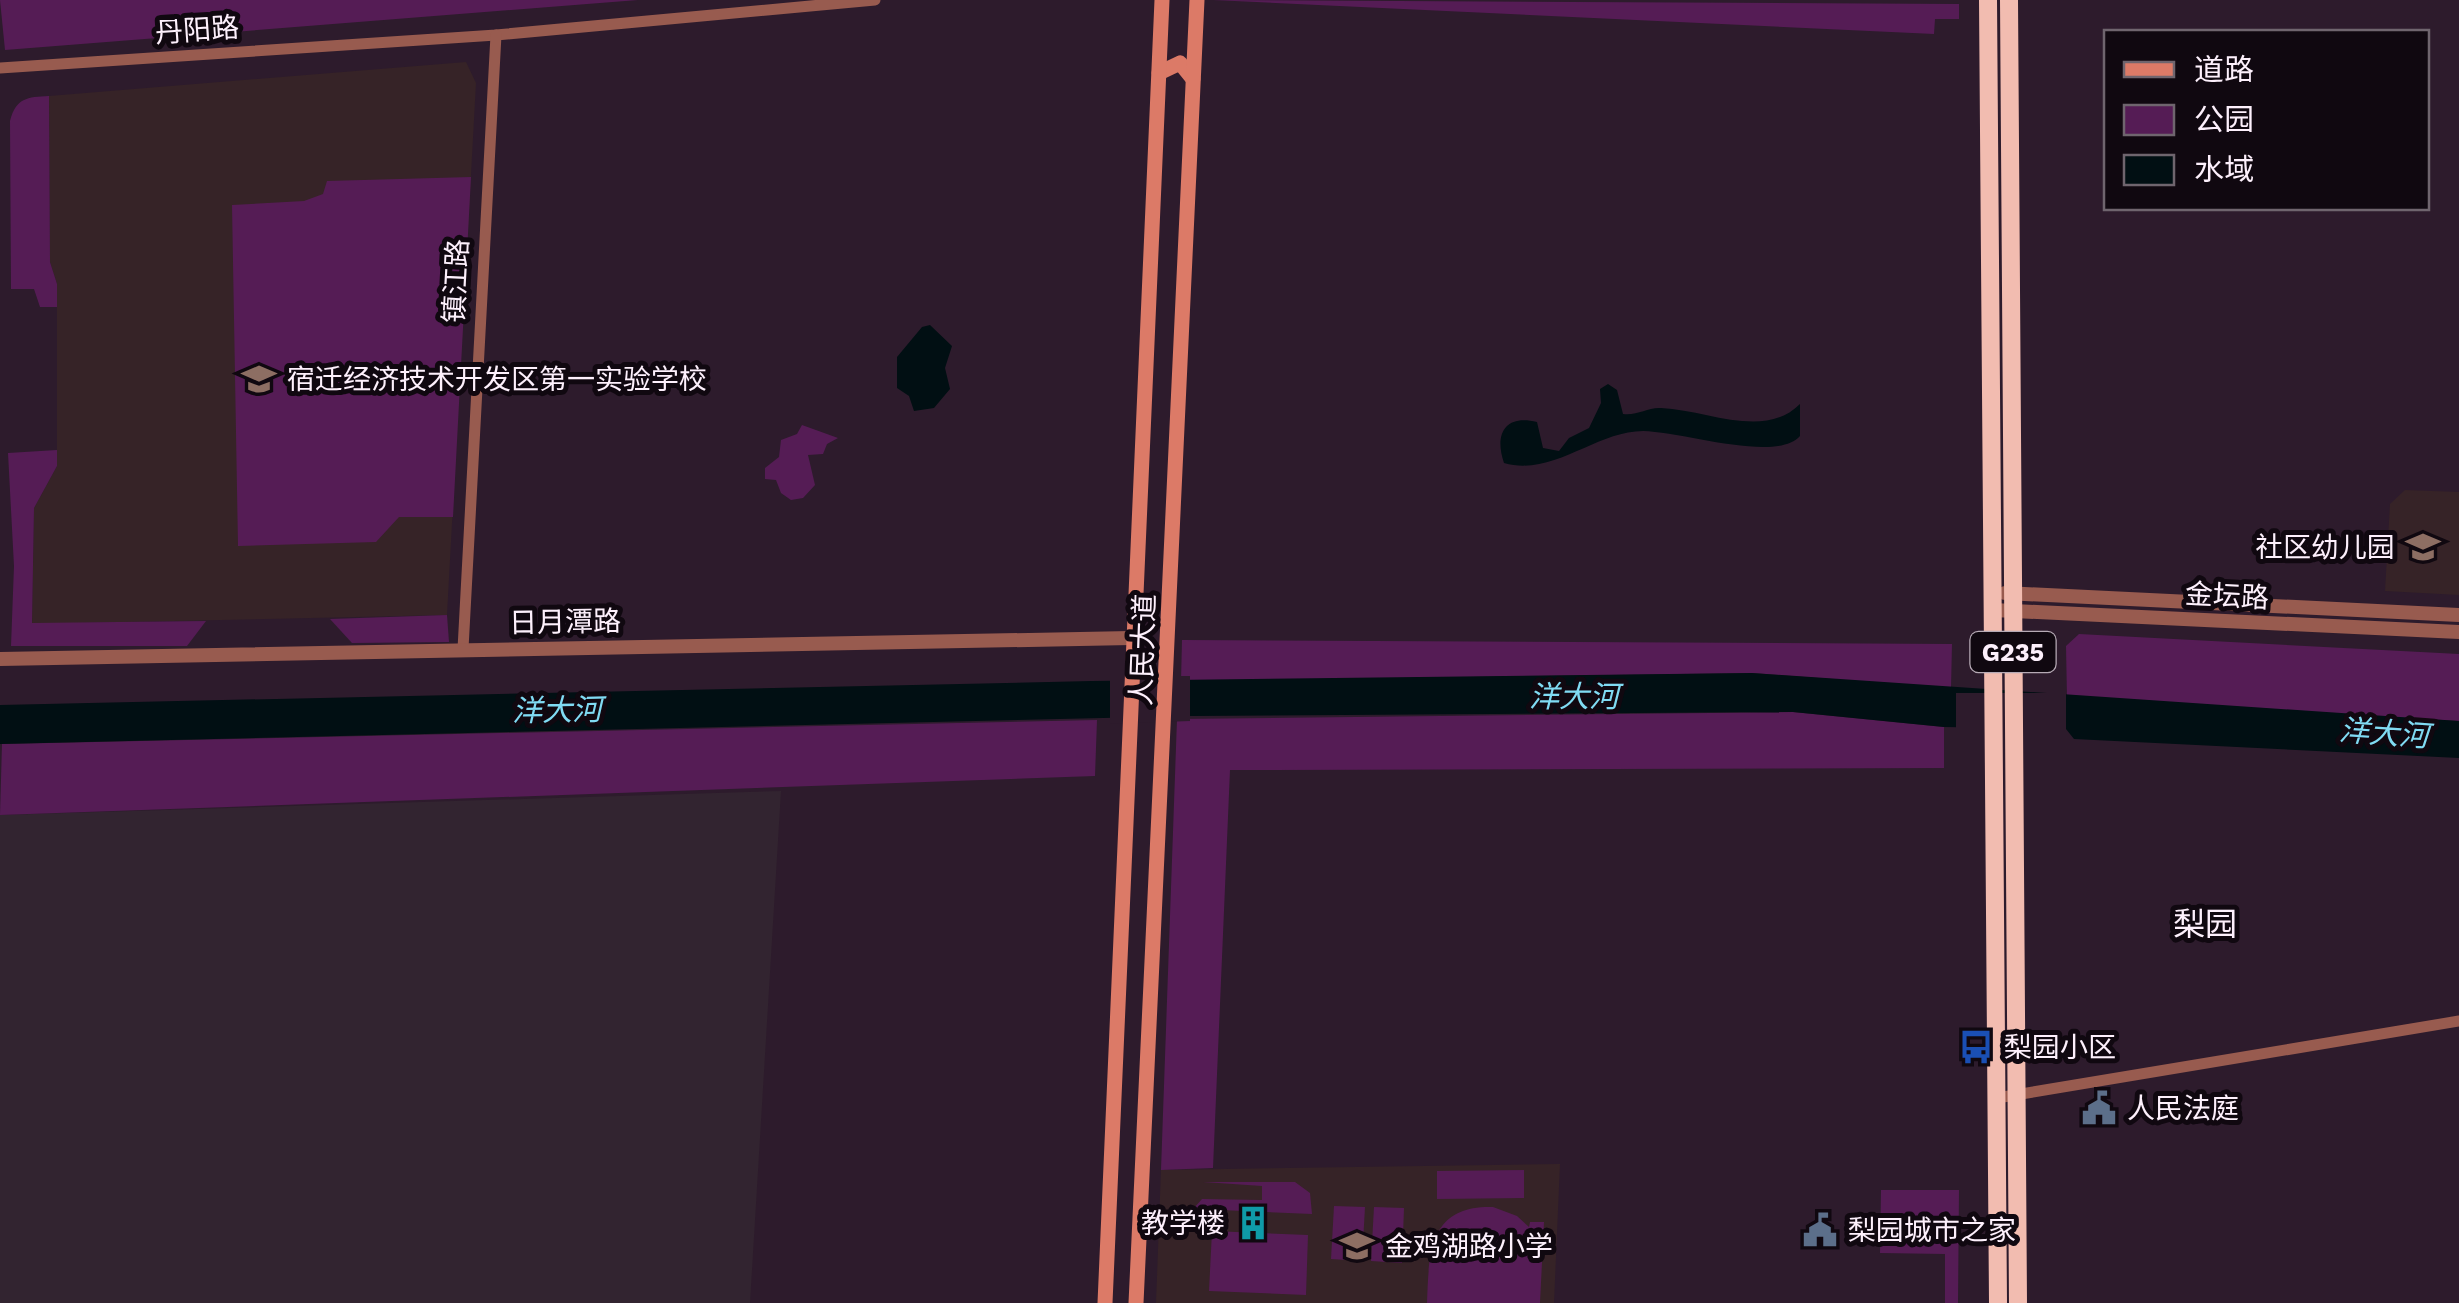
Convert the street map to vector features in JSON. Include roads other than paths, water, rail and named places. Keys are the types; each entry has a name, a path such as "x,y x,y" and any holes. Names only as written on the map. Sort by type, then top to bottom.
{"highway":[{"name":"G235","path":"1988,0 1998,1303"},
{"name":"G235","path":"2009,0 2018,1303"}],"main road":[{"name":"人民大道","path":"1105,1303 1131,638 1162,0"},
{"name":"人民大道","path":"1136,1303 1196,0"},
{"path":"1159,73 1180,63 1193,79"}],"street":[{"name":"丹阳路","path":"0,68 496,35 876,0"},
{"name":"镇江路","path":"463,649 496,35"},
{"name":"金坛路","path":"1993,601 2459,632"},
{"name":"金坛路","path":"2013,602 2459,615"},
{"name":"日月潭路","path":"0,660 1131,638"},
{"path":"1996,1098 2459,1020"}],"water":[{"path":"930,325 952,346 945,368 950,389 934,408 914,411 909,396 897,388 897,357 922,327"},
{"path":"1608,384 1617,390 1623,414 1661,408 1753,422 1786,415 1800,404 1800,436 1788,444 1751,447 1643,431 1608,438 1540,464 1504,463 1500,443 1510,424 1537,422 1543,448 1559,451 1569,438 1589,428 1601,403 1600,389"},
{"name":"洋大河","path":"1752,673 2459,721 2459,758 2074,739 2066,729 1944,727 1793,712 1190,716 0,744 0,705 1092,681"}],"place":[{"name":"宿迁经济技术开发区第一实验学校","path":"259,379"},
{"name":"社区幼儿园","path":"2423,547"},
{"name":"梨园小区","path":"1976,1047"},
{"name":"人民法庭","path":"2099,1108"},
{"name":"教学楼","path":"1253,1223"},
{"name":"梨园城市之家","path":"1820,1230"},
{"name":"金鸡湖路小学","path":"1357,1246"}],"district":[{"name":"梨园","path":"2205,924"}]}
